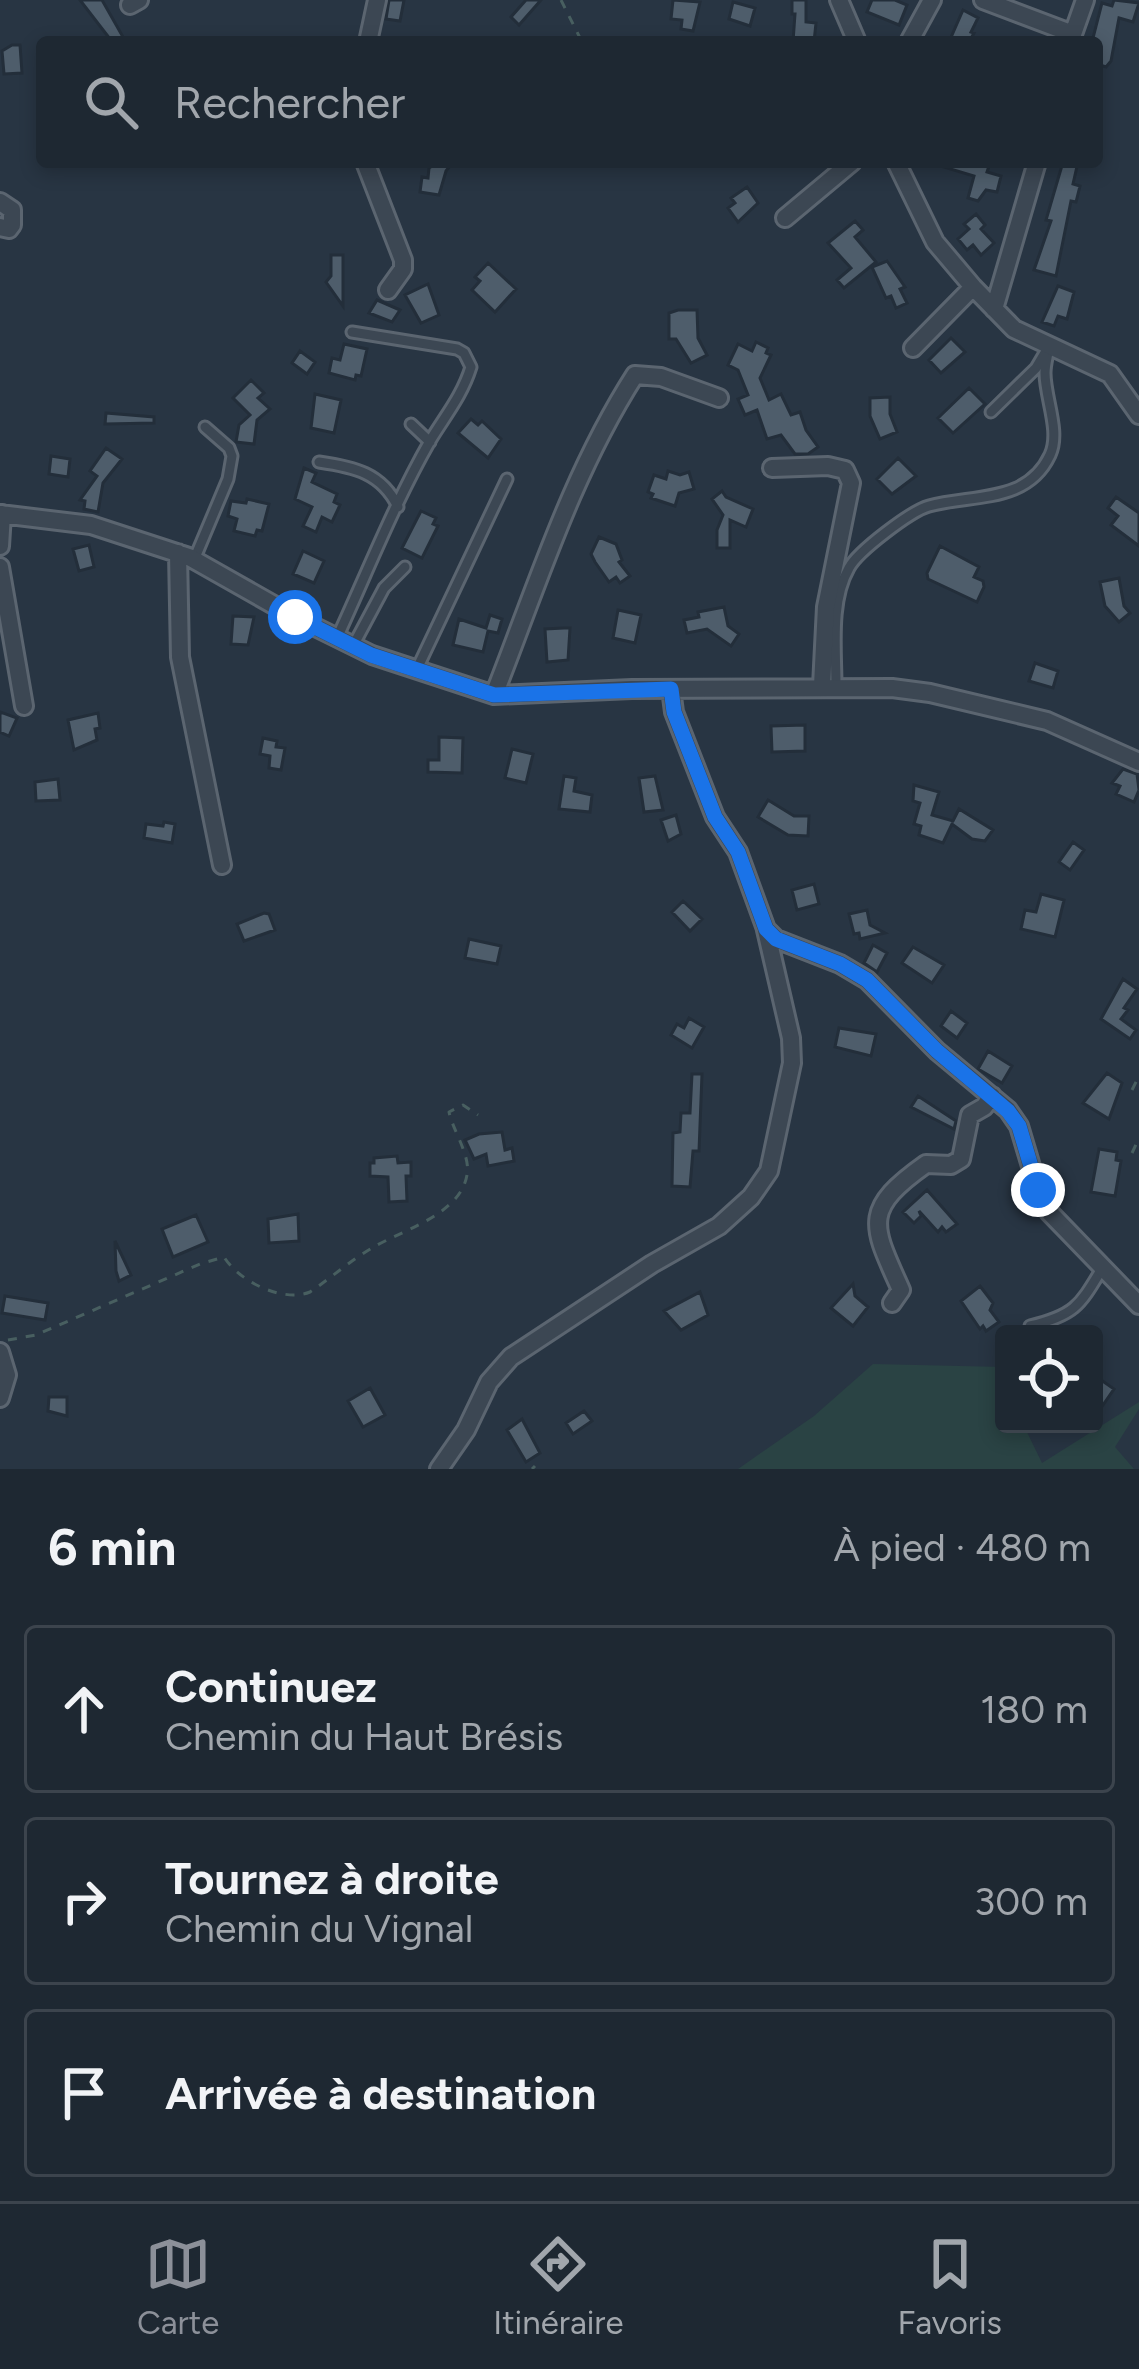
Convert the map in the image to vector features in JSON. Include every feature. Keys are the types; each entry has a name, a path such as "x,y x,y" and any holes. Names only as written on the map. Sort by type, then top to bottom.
{"street":[{"path":"369,36 377,0"},
{"path":"839,0 854,36"},
{"path":"912,36 932,0"},
{"path":"983,0 1067,36"},
{"path":"1073,36 1085,0"},
{"path":"367,168 403,260 403,269 388,290"},
{"path":"785,218 845,168"},
{"path":"899,168 935,242 994,309 1014,329 1110,374 1139,416"},
{"path":"994,309 1035,168"},
{"path":"0,202 11,211 13,225 0,227"},
{"path":"913,348 973,287"},
{"path":"494,695 568,501 605,422 634,375 661,377 719,398"},
{"path":"772,468 828,466 845,470 851,483 826,607 829,686"},
{"path":"0,546 1,514 91,525 186,557 345,642 494,695 829,686 930,693 1047,721 1139,762"},
{"path":"186,557 179,657 222,865"},
{"path":"0,567 24,706"},
{"path":"439,1469 466,1430 489,1382 511,1357 719,1226 751,1197 769,1171 792,1063 791,1038 766,929 738,852 715,817 674,712 671,689"},
{"path":"766,929 776,939 867,980 937,1051 992,1096 1019,1126 1049,1212 1139,1305"},
{"path":"892,1303 901,1290 875,1233 885,1200 926,1164 951,1166 961,1159 970,1115 992,1096"},
{"path":"0,1352 7,1375 0,1398"}],"lane":[{"path":"345,642 398,507 471,367 464,353 444,346 352,332"},
{"path":"991,412 1036,368 1049,346"},
{"path":"829,686 839,603 849,567 924,507 1018,489 1037,475 1052,453 1045,371 1049,346"},
{"path":"411,424 430,442"},
{"path":"186,557 231,465 229,448 205,427"},
{"path":"319,462 373,476 389,488 398,507"},
{"path":"416,671 507,479"},
{"path":"345,642 384,588 406,567"},
{"path":"1034,1325 1060,1319 1079,1307 1103,1267"}],"path":[{"path":"561,0 579,36"},
{"path":"1132,1090 1139,1076"},
{"path":"0,1340 36,1335 224,1257 234,1272 255,1283 300,1296 310,1292 371,1248 414,1228 458,1193 467,1180 468,1166 449,1112 463,1106 478,1115"},
{"path":"1132,1153 1139,1138"}],"green space":[{"path":"873,1364 995,1367 995,1433 1027,1433 1042,1463 1090,1433 1103,1433 1103,1425 1139,1402 1115,1447 1134,1469 738,1469 814,1416"}],"building":[{"path":"80,0 102,0 122,36 108,36"},
{"path":"389,0 404,0 400,21 386,19"},
{"path":"526,0 541,0 519,25 511,17"},
{"path":"673,0 700,2 693,31 681,29 682,20 671,19"},
{"path":"792,0 806,0 806,22 816,23 815,36 793,36"},
{"path":"872,0 907,5 899,25 867,12"},
{"path":"1114,0 1139,3 1133,22 1119,18 1106,67 1103,36 1094,36 1102,3 1112,6"},
{"path":"733,2 755,8 750,26 729,19"},
{"path":"963,10 978,18 972,36 952,36"},
{"path":"20,45 22,73 4,74 2,51"},
{"path":"429,168 448,168 439,195 420,192 422,177 428,178"},
{"path":"947,168 988,168 987,172 1001,176 997,192 986,190 978,201 968,198 974,176"},
{"path":"1061,168 1077,168 1073,184 1080,186 1076,202 1071,201 1056,276 1034,270 1051,221 1046,220"},
{"path":"747,187 758,203 738,222 728,208 735,203 731,198"},
{"path":"976,214 985,225 981,229 994,243 981,255 973,245 967,250 958,239 969,229 964,224"},
{"path":"855,221 863,230 855,237 876,262 844,288 837,280 851,268 828,243"},
{"path":"331,255 343,255 343,306 326,282 331,276"},
{"path":"887,261 905,287 900,289 907,303 896,308 872,267"},
{"path":"488,263 516,289 495,312 472,290 480,281 475,277"},
{"path":"428,284 439,315 421,323 405,295"},
{"path":"1058,286 1074,292 1067,319 1058,316 1054,326 1042,322"},
{"path":"377,300 400,310 392,322 369,313"},
{"path":"697,310 698,338 707,355 691,363 676,339 669,339 669,313"},
{"path":"951,338 965,352 941,373 929,360"},
{"path":"756,342 771,355 760,378 769,400 781,394 791,415 800,412 818,447 808,454 795,454 781,435 767,439 757,410 745,415 738,399 748,395 738,370 728,365 738,344 752,351"},
{"path":"344,344 367,349 361,376 356,375 355,380 329,373 332,358 340,360"},
{"path":"300,351 315,362 307,374 292,363"},
{"path":"251,380 264,393 258,398 270,409 257,420 254,444 236,442 239,425 250,415 233,398"},
{"path":"969,388 985,404 953,433 938,418"},
{"path":"315,394 341,400 334,433 311,428"},
{"path":"890,397 897,432 880,439 870,416 870,398"},
{"path":"106,413 154,417 154,423 105,424"},
{"path":"471,419 478,425 482,421 501,439 488,458 458,433"},
{"path":"106,448 122,459 103,483 98,512 84,509 85,501 80,500 97,476 90,471"},
{"path":"51,456 70,459 68,477 49,474"},
{"path":"898,458 916,476 892,494 877,479"},
{"path":"304,468 316,473 312,482 337,494 334,502 340,505 332,522 322,517 316,532 303,526 312,507 295,499"},
{"path":"668,471 689,472 694,489 679,493 675,506 651,498 648,492 654,475 666,479"},
{"path":"722,491 753,509 746,527 730,520 730,548 717,548 723,515 712,499"},
{"path":"1116,497 1139,513 1139,546 1111,525 1118,516 1108,508"},
{"path":"247,499 269,504 262,531 257,530 255,536 234,531 237,519 228,516 231,501 246,503"},
{"path":"421,511 436,518 433,524 438,526 422,558 402,548"},
{"path":"599,537 616,544 619,562 630,576 620,583 616,577 609,582 591,554"},
{"path":"89,545 94,567 79,571 73,549"},
{"path":"940,546 979,567 974,577 984,587 977,602 928,579"},
{"path":"303,551 324,561 314,583 293,574"},
{"path":"1119,578 1124,606 1130,613 1119,622 1105,606 1100,582"},
{"path":"724,607 728,626 739,634 731,646 707,629 687,633 684,620"},
{"path":"618,610 641,615 635,643 613,638"},
{"path":"490,615 502,619 498,633 488,631 483,652 453,645 459,619 486,628"},
{"path":"233,616 254,617 248,645 231,644"},
{"path":"570,628 568,660 547,662 545,629"},
{"path":"1035,663 1058,671 1053,688 1029,681"},
{"path":"0,712 17,718 9,736 0,732"},
{"path":"98,713 97,740 74,750 68,720"},
{"path":"805,725 805,751 772,752 771,726"},
{"path":"439,737 463,738 462,773 428,772 428,760 439,760"},
{"path":"263,738 285,748 281,770 269,768 270,756 260,754"},
{"path":"512,749 533,754 526,783 505,778"},
{"path":"1123,769 1137,774 1139,790 1134,802 1116,794 1120,786 1112,783"},
{"path":"564,776 576,778 574,791 592,795 590,812 559,809"},
{"path":"655,776 663,810 644,812 639,778"},
{"path":"58,779 60,800 36,801 35,782"},
{"path":"914,785 939,792 932,815 953,821 959,809 993,830 985,841 972,839 952,824 943,843 919,835 921,826 914,824 920,803 913,801"},
{"path":"768,800 794,816 809,816 808,836 788,835 758,817"},
{"path":"676,815 681,834 668,841 661,820"},
{"path":"164,822 175,824 172,843 144,838 146,824 163,826"},
{"path":"1073,842 1084,850 1070,870 1059,862"},
{"path":"814,884 819,904 797,910 792,890"},
{"path":"1041,894 1064,900 1055,937 1021,929 1025,910 1036,912"},
{"path":"683,901 702,919 690,931 672,912"},
{"path":"867,910 870,925 885,933 860,939 849,914"},
{"path":"269,914 275,930 244,941 237,924"},
{"path":"469,939 501,946 497,964 465,958"},
{"path":"873,945 887,953 877,972 864,963"},
{"path":"913,947 944,965 932,983 902,963"},
{"path":"1123,979 1137,989 1121,1019 1136,1030 1130,1039 1101,1019"},
{"path":"951,1011 967,1023 957,1038 941,1026"},
{"path":"689,1018 704,1027 692,1048 671,1035 677,1024 684,1028"},
{"path":"839,1028 876,1034 871,1056 835,1047"},
{"path":"988,1051 1012,1066 1002,1083 978,1069"},
{"path":"1107,1073 1122,1083 1109,1119 1083,1103"},
{"path":"692,1074 702,1074 699,1151 693,1151 690,1187 672,1186 673,1133 680,1132 681,1113 690,1113"},
{"path":"918,1096 956,1121 954,1129 911,1107"},
{"path":"502,1132 505,1150 512,1148 514,1161 488,1166 486,1154 474,1159 465,1140"},
{"path":"1099,1149 1117,1152 1116,1160 1121,1161 1115,1196 1091,1192"},
{"path":"397,1156 398,1163 411,1162 407,1201 389,1202 388,1177 370,1176 370,1163 374,1158"},
{"path":"927,1190 957,1224 946,1232 942,1227 938,1232 919,1211 921,1216 914,1223 903,1212"},
{"path":"298,1214 299,1241 269,1243 268,1219"},
{"path":"196,1215 208,1242 173,1257 162,1229"},
{"path":"115,1241 131,1275 119,1281 116,1271"},
{"path":"853,1284 855,1296 868,1307 853,1326 831,1308"},
{"path":"980,1286 999,1322 986,1331 961,1301"},
{"path":"700,1292 708,1315 681,1330 664,1311"},
{"path":"5,1296 48,1303 45,1320 2,1313"},
{"path":"1103,1381 1114,1389 1103,1405"},
{"path":"370,1388 385,1415 363,1427 348,1401"},
{"path":"49,1397 67,1397 67,1416 48,1411"},
{"path":"584,1411 592,1421 573,1434 566,1423"},
{"path":"522,1419 540,1453 526,1462 507,1430"}],"route":[{"path":"295,617 371,655 494,695 671,689 674,712 715,817 738,852 766,929 776,939 867,980 937,1051 1008,1111 1019,1126 1038,1190"}]}
